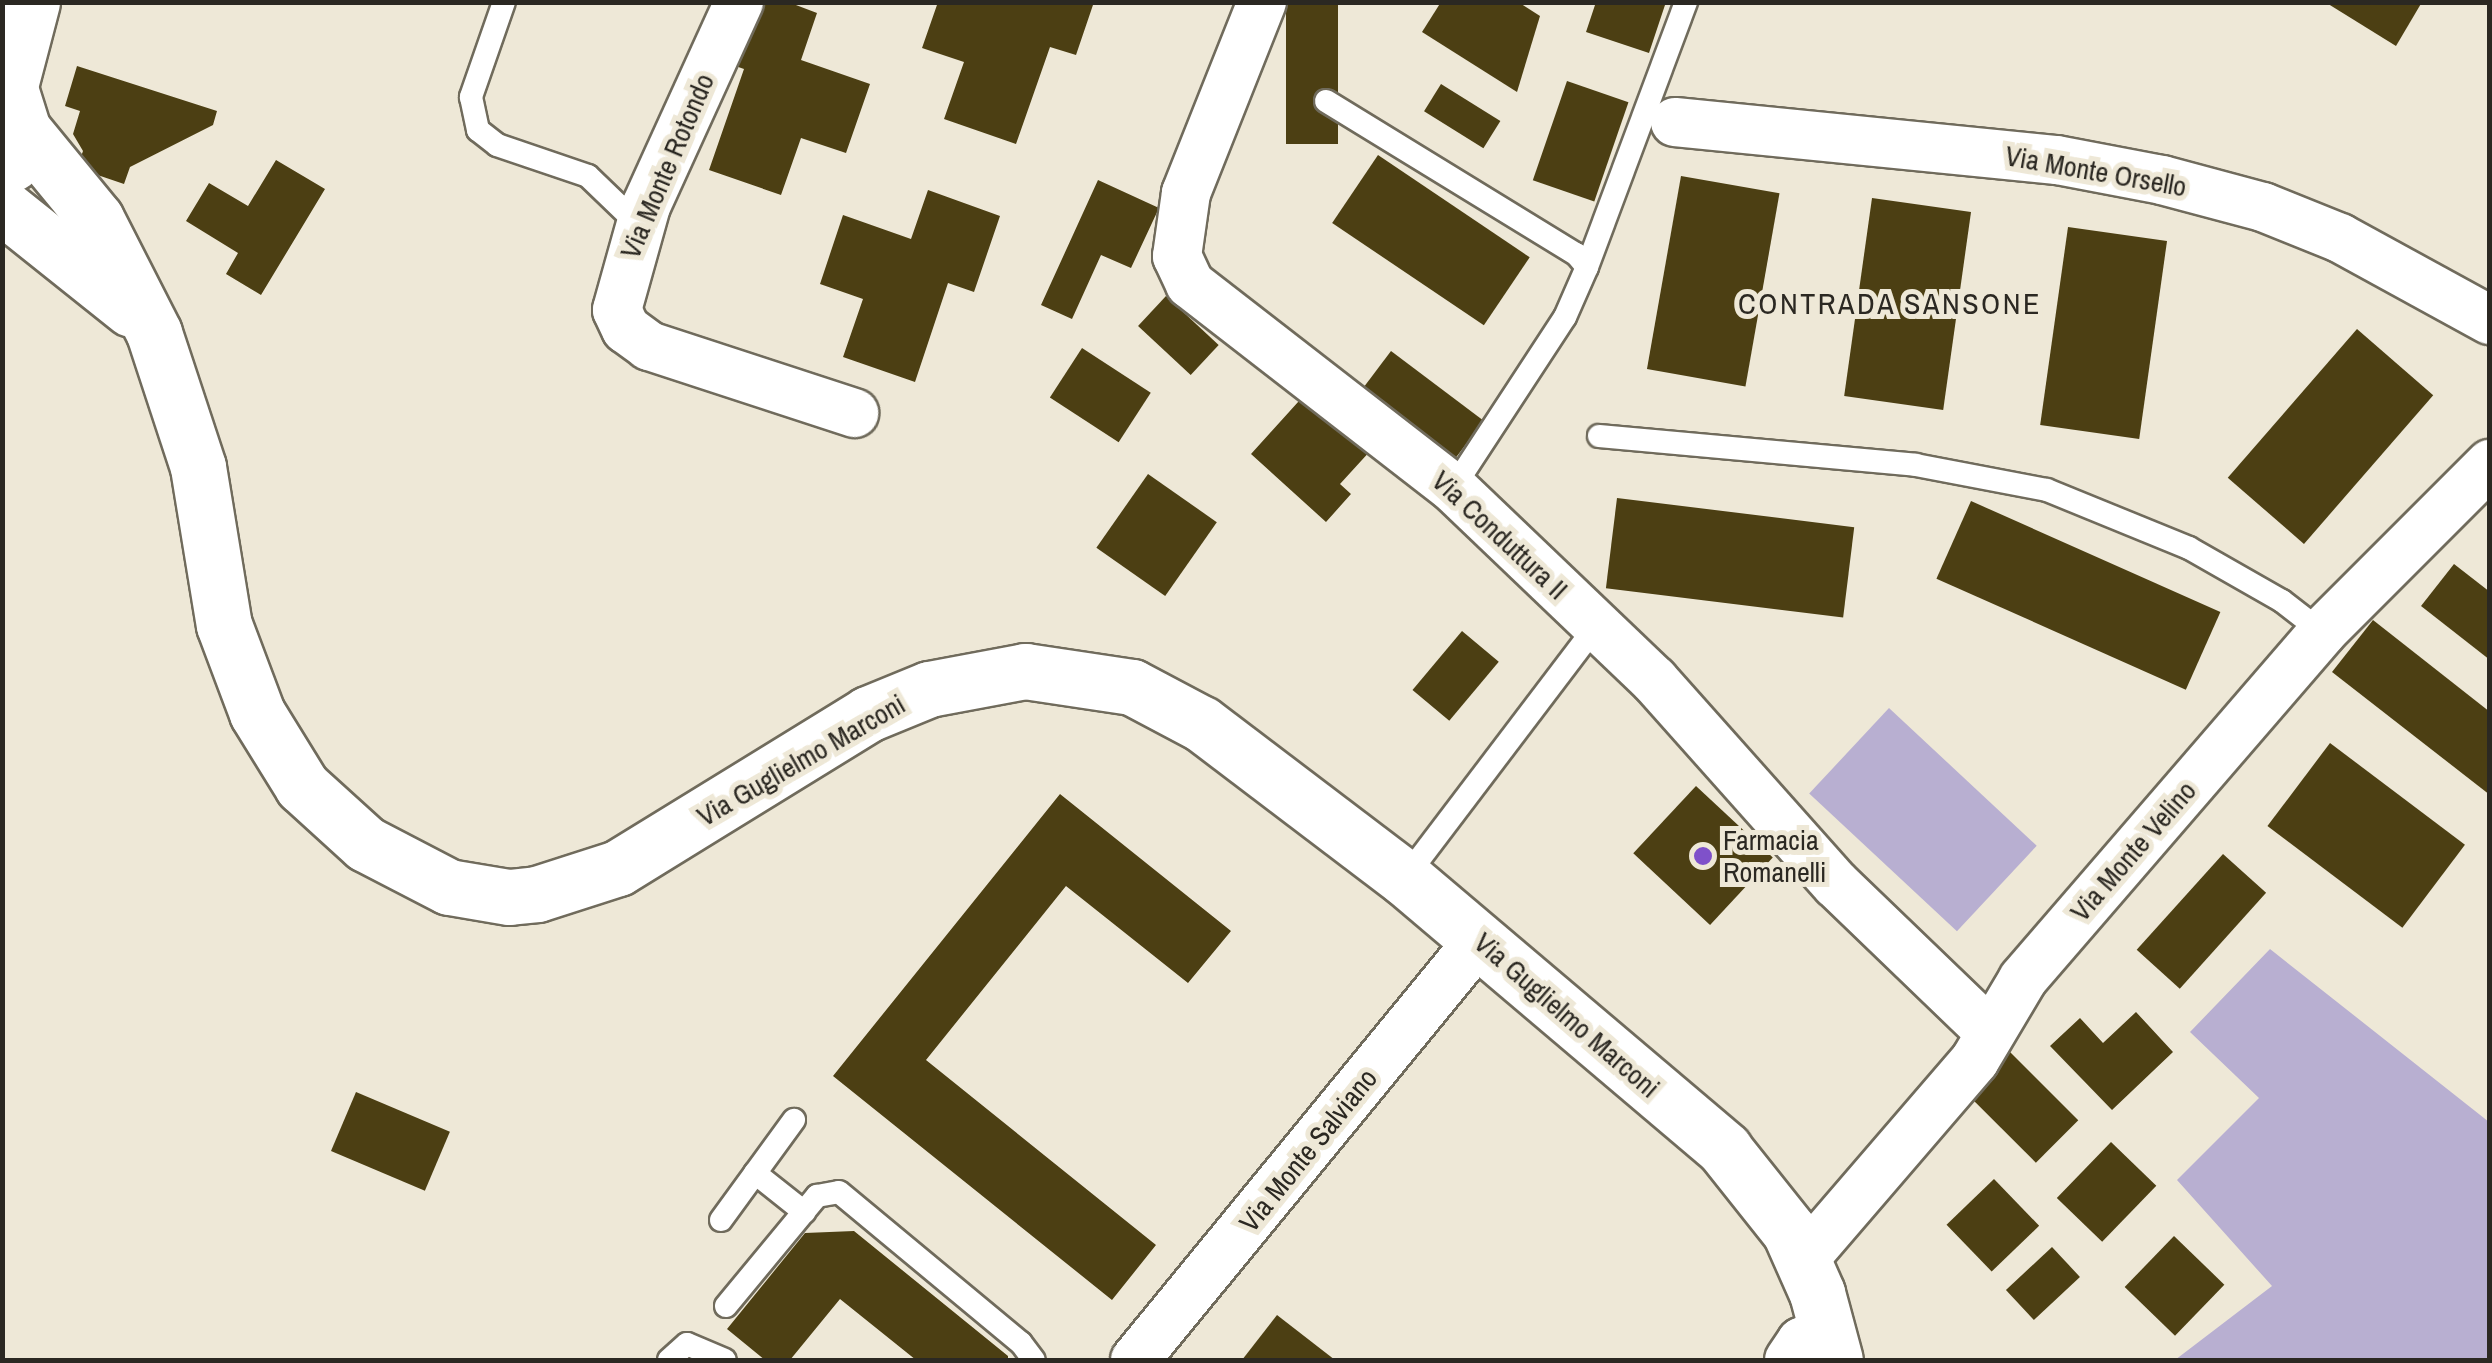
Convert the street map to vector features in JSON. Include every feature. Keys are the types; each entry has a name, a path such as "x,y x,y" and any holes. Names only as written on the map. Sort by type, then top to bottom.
{"main road":[{"path":"10,112 32,2"},
{"name":"Via Guglielmo Marconi","path":"10,112 96,219 154,333 198,467 224,625 263,726 321,806 366,844 420,876 508,897 564,889 618,868 883,707 960,679 1025,671 1096,677 1168,704 1405,878 1724,1149 1774,1207 1804,1259 1817,1350"},
{"path":"2,206 106,283 154,333"}],"street":[{"name":"Via Monte Rotondo","path":"739,2 639,225 617,297 620,320 634,336 854,413"},
{"name":"Via Conduttura II","path":"1262,2 1186,193 1180,266 1198,293 1452,488 1598,625 1880,930 1990,1032"},
{"name":"Via Monte Orsello","path":"1675,122 2019,155 2162,180 2340,238 2490,320"},
{"name":"Via Monte Velino","path":"1804,1259 1969,1067 2022,979 2322,632 2490,464"},
{"name":"Via Monte Salviano","path":"1135,1360 1480,939"}],"lane":[{"path":"504,2 474,84 473,121 497,145 588,176 639,225"},
{"path":"1452,488 1566,317 1686,2"},
{"path":"1326,101 1576,254 1587,267"},
{"path":"1598,436 1916,465 2047,490 2189,548 2282,601 2322,632"},
{"path":"1405,878 1598,625"},
{"path":"721,1220 794,1120"},
{"path":"755,1173 804,1212"},
{"path":"726,1306 804,1212 828,1192 851,1195 1034,1360"},
{"path":"670,1360 688,1344 724,1360"}],"shaded area":[{"path":"1889,708 2037,846 1957,931 1809,794"},
{"path":"2270,949 2489,1122 2489,1360 2175,1360 2272,1286 2177,1180 2259,1098 2190,1032"}],"building":[{"path":"745,2 788,2 817,13 801,60 870,84 846,153 801,138 781,195 709,170 744,69 724,62"},
{"path":"938,2 1094,2 1076,55 1050,47 1016,144 944,119 964,62 922,48"},
{"path":"1286,2 1338,2 1338,144 1286,144"},
{"path":"1441,2 1518,2 1540,16 1517,92 1422,32"},
{"path":"1596,2 1666,2 1649,53 1586,32"},
{"path":"2325,2 2422,2 2396,46"},
{"path":"77,66 217,111 213,125 130,167 124,184 77,168 83,151 73,134 80,111 65,106"},
{"path":"1567,81 1628,102 1594,201 1533,180"},
{"path":"1441,84 1500,121 1483,148 1424,111"},
{"path":"1378,155 1530,257 1484,325 1332,223"},
{"path":"276,160 325,189 261,295 226,274 238,253 186,221 209,183 248,206"},
{"path":"1681,176 1779,193 1745,386 1647,369"},
{"path":"1098,180 1159,208 1131,268 1101,255 1072,319 1041,305"},
{"path":"928,190 1000,216 974,292 948,283 915,382 843,357 863,299 820,284 843,215 911,239"},
{"path":"1872,198 1971,212 1943,410 1844,396"},
{"path":"2068,227 2167,241 2139,439 2040,425"},
{"path":"1166,296 1219,345 1191,375 1138,326"},
{"path":"2357,329 2433,395 2304,544 2228,478"},
{"path":"1082,348 1151,393 1119,442 1050,397"},
{"path":"1391,351 1484,421 1450,466 1357,396"},
{"path":"1308,391 1372,449 1340,484 1351,494 1326,522 1251,454"},
{"path":"1148,474 1217,522 1165,596 1096,548"},
{"path":"1617,498 1854,527 1843,617 1606,588"},
{"path":"1971,501 2220,612 2186,690 1936,579"},
{"path":"2454,564 2490,592 2490,660 2421,606"},
{"path":"2373,620 2490,712 2490,795 2332,672"},
{"path":"1462,631 1499,662 1449,721 1413,690"},
{"path":"2330,743 2465,845 2402,928 2267,826"},
{"name":"Farmacia Romanelli","path":"1696,786 1773,858 1710,925 1633,853"},
{"path":"1060,794 1231,931 1188,983 1066,886 926,1060 1156,1245 1112,1300 833,1076"},
{"path":"2223,854 2266,893 2180,989 2137,950"},
{"path":"2136,1012 2173,1052 2112,1110 2050,1046 2080,1018 2103,1043"},
{"path":"2009,1051 2078,1120 2036,1163 1967,1093"},
{"path":"356,1092 450,1132 425,1191 331,1151"},
{"path":"2111,1142 2156,1186 2102,1242 2057,1198"},
{"path":"1994,1179 2039,1226 1992,1272 1947,1225"},
{"path":"854,1231 1008,1356 1008,1360 916,1360 840,1299 790,1360 765,1360 727,1329 805,1233"},
{"path":"2174,1236 2224,1285 2175,1336 2125,1287"},
{"path":"2052,1247 2080,1277 2034,1320 2006,1290"},
{"path":"1277,1315 1335,1360 1242,1360"}],"place":[{"name":"Farmacia Romanelli","path":"1703,856"}],"district":[{"name":"CONTRADA SANSONE","path":"1890,303"}]}
